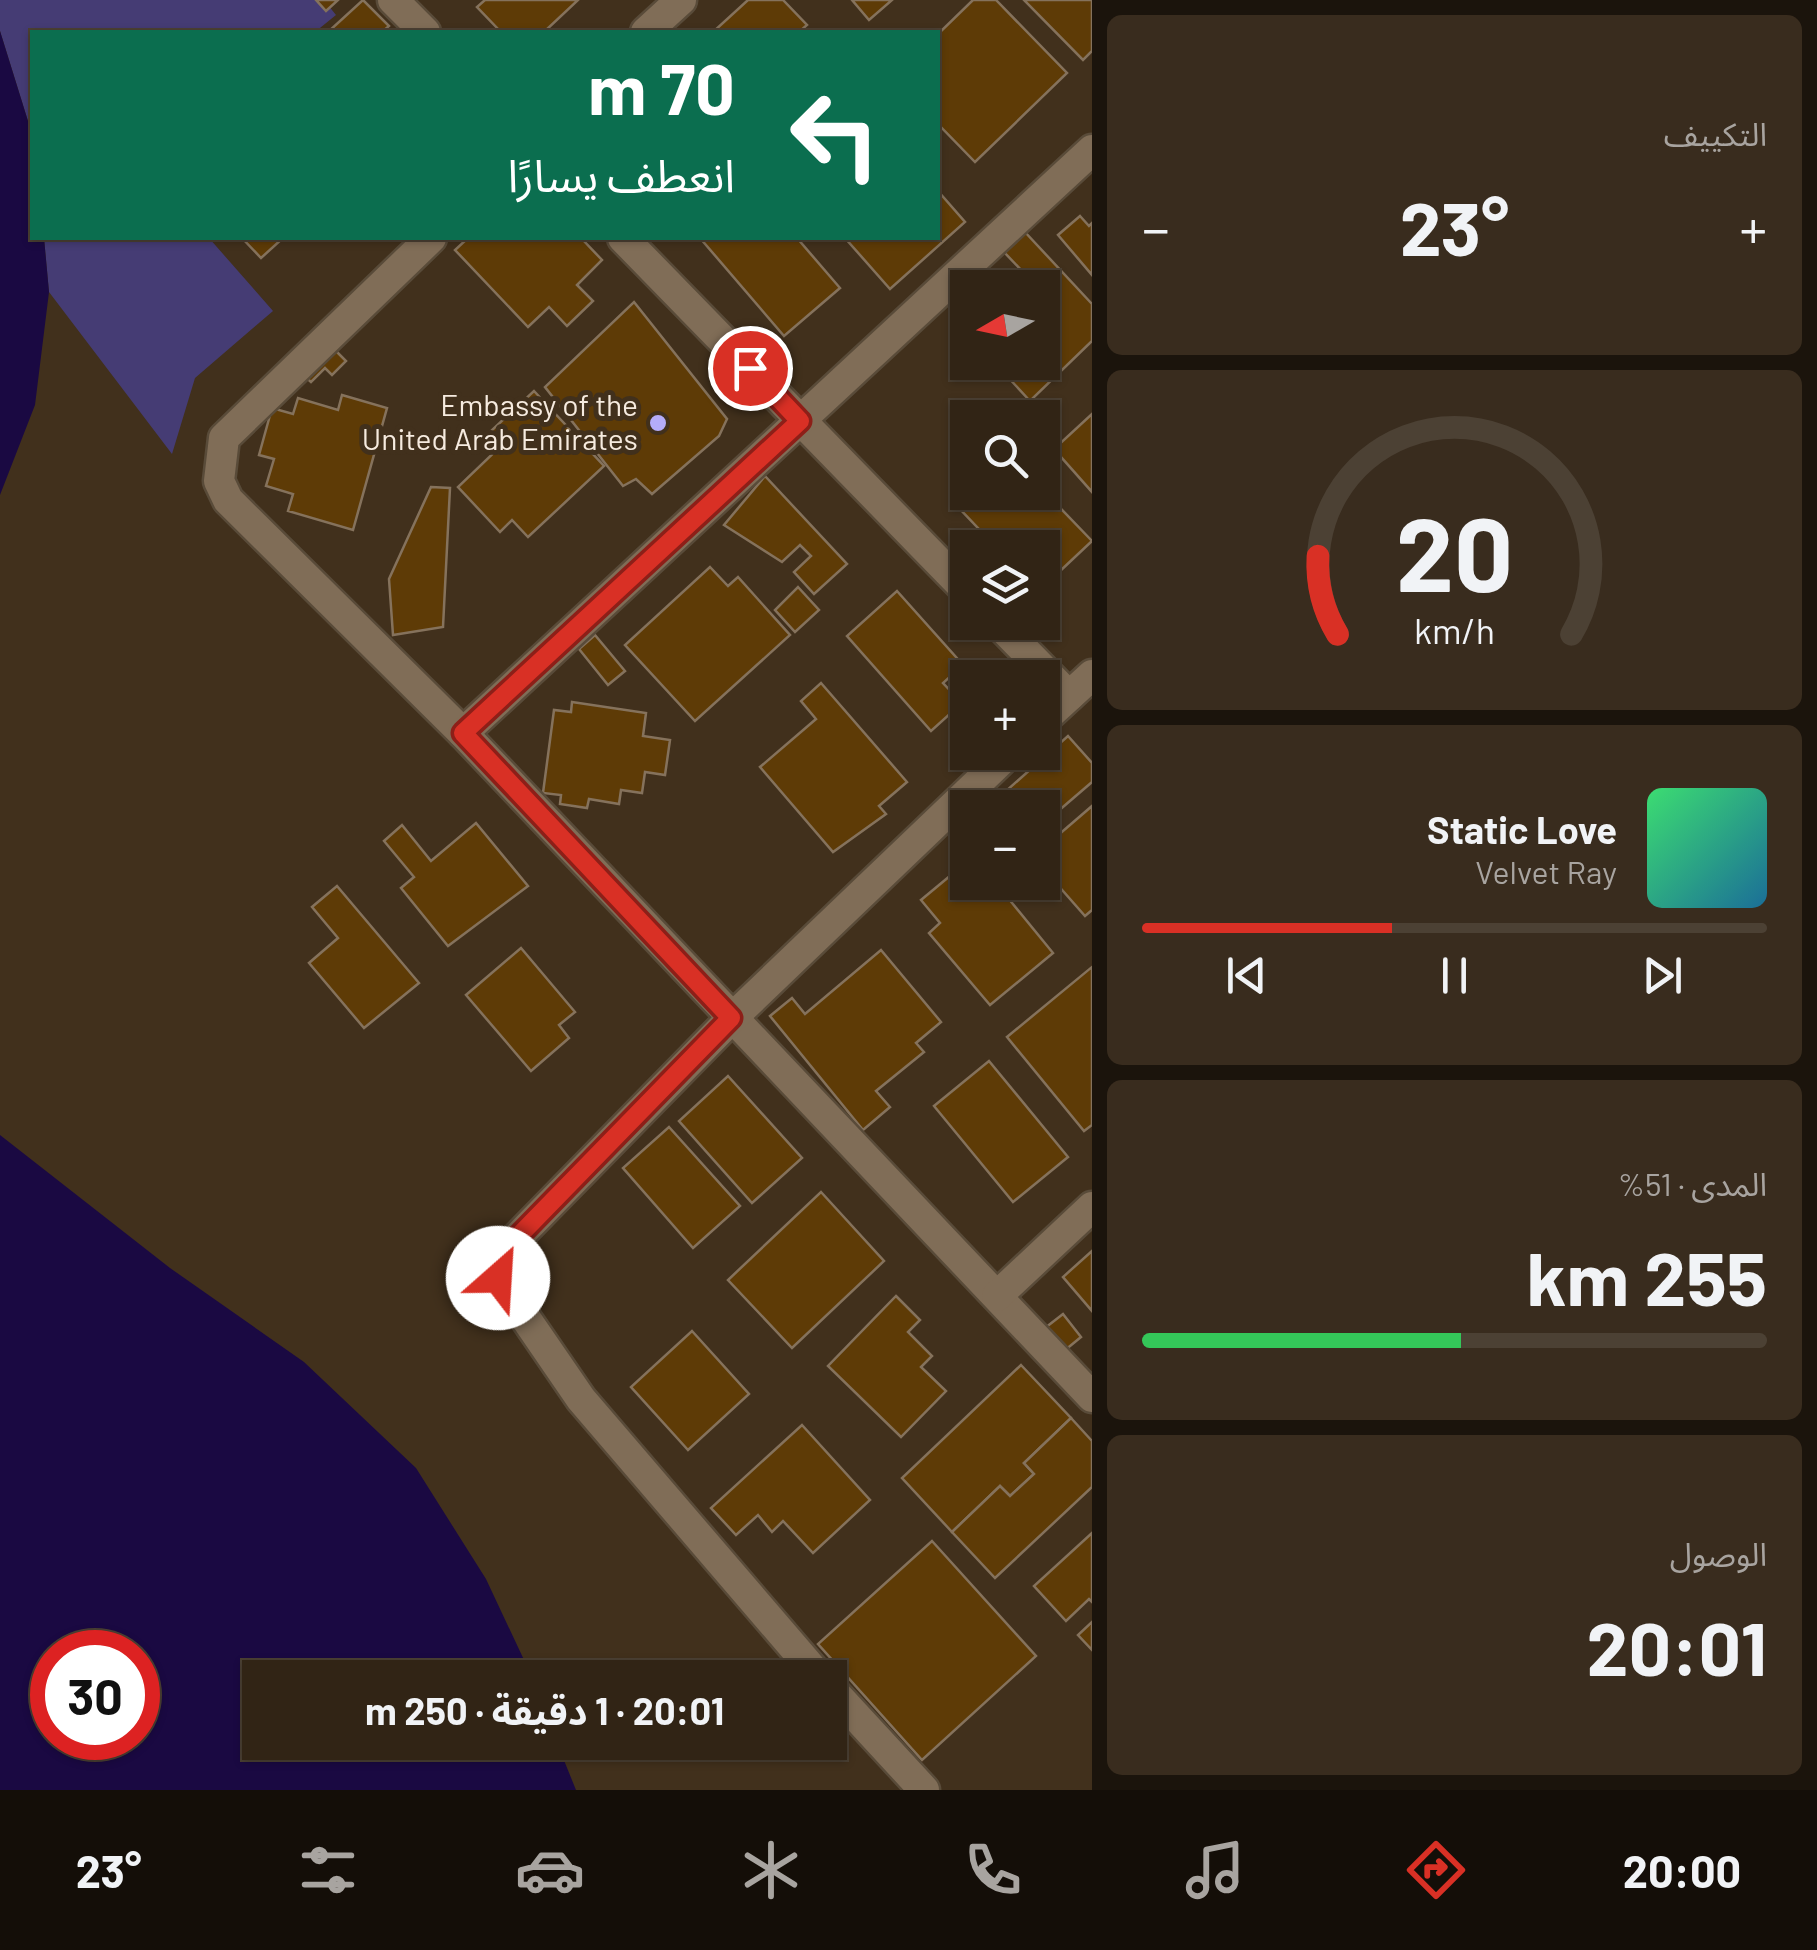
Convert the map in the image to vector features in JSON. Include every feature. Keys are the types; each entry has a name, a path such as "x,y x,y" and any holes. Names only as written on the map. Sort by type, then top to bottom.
{"street":[{"path":"393,0 423,30"},
{"path":"648,30 680,0"},
{"path":"463,733 1092,150"},
{"path":"428,240 224,438 219,481 228,500 463,733 1092,1397"},
{"path":"625,240 950,574"},
{"path":"1014,640 1068,696"},
{"path":"1060,704 1092,675"},
{"path":"805,1660 581,1399 498,1278 507,1248 731,1018 991,770"},
{"path":"997,1296 1092,1208"},
{"path":"847,1706 924,1790"}],"shaded area":[{"path":"0,0 324,0 336,15 317,30 30,30 30,128 0,31"},
{"path":"0,31 30,128 30,240 44,240 49,292 35,405 0,495"},
{"path":"44,240 211,240 273,311 195,378 172,454 49,292"},
{"path":"0,1135 170,1268 304,1362 416,1468 486,1579 524,1660 242,1660 242,1760 564,1760 576,1790 0,1790"}],"building":[{"path":"316,0 338,0 326,11"},
{"path":"363,0 389,26 384,30 330,30"},
{"path":"485,0 578,0 546,30 499,30 477,7"},
{"path":"748,0 783,0 807,25 801,30 715,30"},
{"path":"852,0 892,0 869,20"},
{"path":"973,0 996,0 1067,73 975,162 940,126 940,32"},
{"path":"1024,0 1092,0 1092,51 1083,60"},
{"path":"940,193 965,222 890,289 847,240 940,240"},
{"path":"1080,216 1089,226 1092,223 1092,275 1058,235"},
{"path":"1024,231 1092,304 1092,341 1060,372 1060,270 1021,270 1003,251"},
{"path":"244,240 281,240 261,258"},
{"path":"466,240 583,240 602,260 577,285 593,301 567,326 549,307 528,327 455,250"},
{"path":"702,240 799,240 840,288 784,336"},
{"path":"634,302 727,419 719,436 652,494 636,479 623,486 545,387"},
{"path":"330,345 346,361 332,375 325,368 311,382 302,374"},
{"path":"1011,380 1052,380 1031,400"},
{"path":"534,391 604,466 528,537 512,520 500,532 458,487 503,444 491,431"},
{"path":"342,395 387,408 353,530 288,511 293,494 266,486 274,459 259,455 272,408 293,414 298,398 338,410"},
{"path":"1092,414 1092,492 1060,456 1060,443"},
{"path":"765,476 847,564 814,594 794,572 811,556 800,545 782,562 724,525"},
{"path":"431,487 450,488 443,627 393,635 389,579"},
{"path":"1060,508 1092,541 1060,571 1060,530 980,530 961,510"},
{"path":"710,567 728,586 738,577 790,635 695,721 625,645"},
{"path":"798,587 819,610 795,632 775,610"},
{"path":"897,591 959,660 950,660 950,677 943,683 950,690 950,714 931,731 847,636"},
{"path":"595,635 625,671 608,685 579,649"},
{"path":"821,683 907,782 879,806 886,814 833,852 760,767 816,719 801,701"},
{"path":"572,702 646,713 643,736 670,740 665,775 645,772 642,793 621,790 619,804 589,799 587,808 560,804 561,795 543,793 554,710 571,712"},
{"path":"1068,736 1092,763 1092,782 1060,810 1060,790 1007,790 1030,770 1060,770 1060,743"},
{"path":"1092,806 1092,910 1085,916 1060,888 1060,834"},
{"path":"476,823 528,886 448,946 401,888 414,877 384,841 402,825 431,861"},
{"path":"950,876 950,900 1010,900 1053,953 990,1005 929,933 940,923 921,900"},
{"path":"337,886 419,983 364,1028 309,963 338,938 312,907"},
{"path":"521,948 575,1012 559,1025 569,1038 531,1071 466,995"},
{"path":"881,950 941,1022 916,1043 924,1052 876,1091 890,1107 863,1130 770,1016 792,998 805,1014"},
{"path":"1092,967 1092,1125 1084,1131 1007,1037"},
{"path":"989,1061 1068,1157 1013,1202 934,1106"},
{"path":"728,1076 802,1158 752,1203 679,1121"},
{"path":"669,1127 740,1206 693,1248 623,1168"},
{"path":"821,1192 884,1261 792,1348 728,1280"},
{"path":"1092,1251 1092,1311 1063,1277"},
{"path":"896,1296 920,1320 908,1332 932,1356 921,1367 946,1391 901,1437 828,1366"},
{"path":"1063,1314 1081,1337 1064,1351 1045,1328"},
{"path":"692,1331 749,1394 688,1450 631,1387"},
{"path":"1021,1365 1071,1418 1024,1463 1034,1474 1010,1496 1000,1486 952,1532 902,1478"},
{"path":"1071,1418 1092,1441 1092,1487 995,1578 952,1532 1000,1486 1010,1496 1034,1474 1024,1463"},
{"path":"802,1425 870,1500 813,1553 783,1521 772,1532 758,1515 736,1535 711,1508"},
{"path":"1092,1533 1092,1602 1089,1599 1066,1621 1034,1586"},
{"path":"932,1541 1036,1656 922,1760 847,1676 847,1660 832,1660 818,1644"},
{"path":"1092,1622 1092,1650 1078,1635"}],"place":[{"name":"Embassy of the United Arab Emirates","path":"658,423"}],"route":[{"path":"498,1278 507,1248 731,1018 463,733 800,421 750,368"}]}
